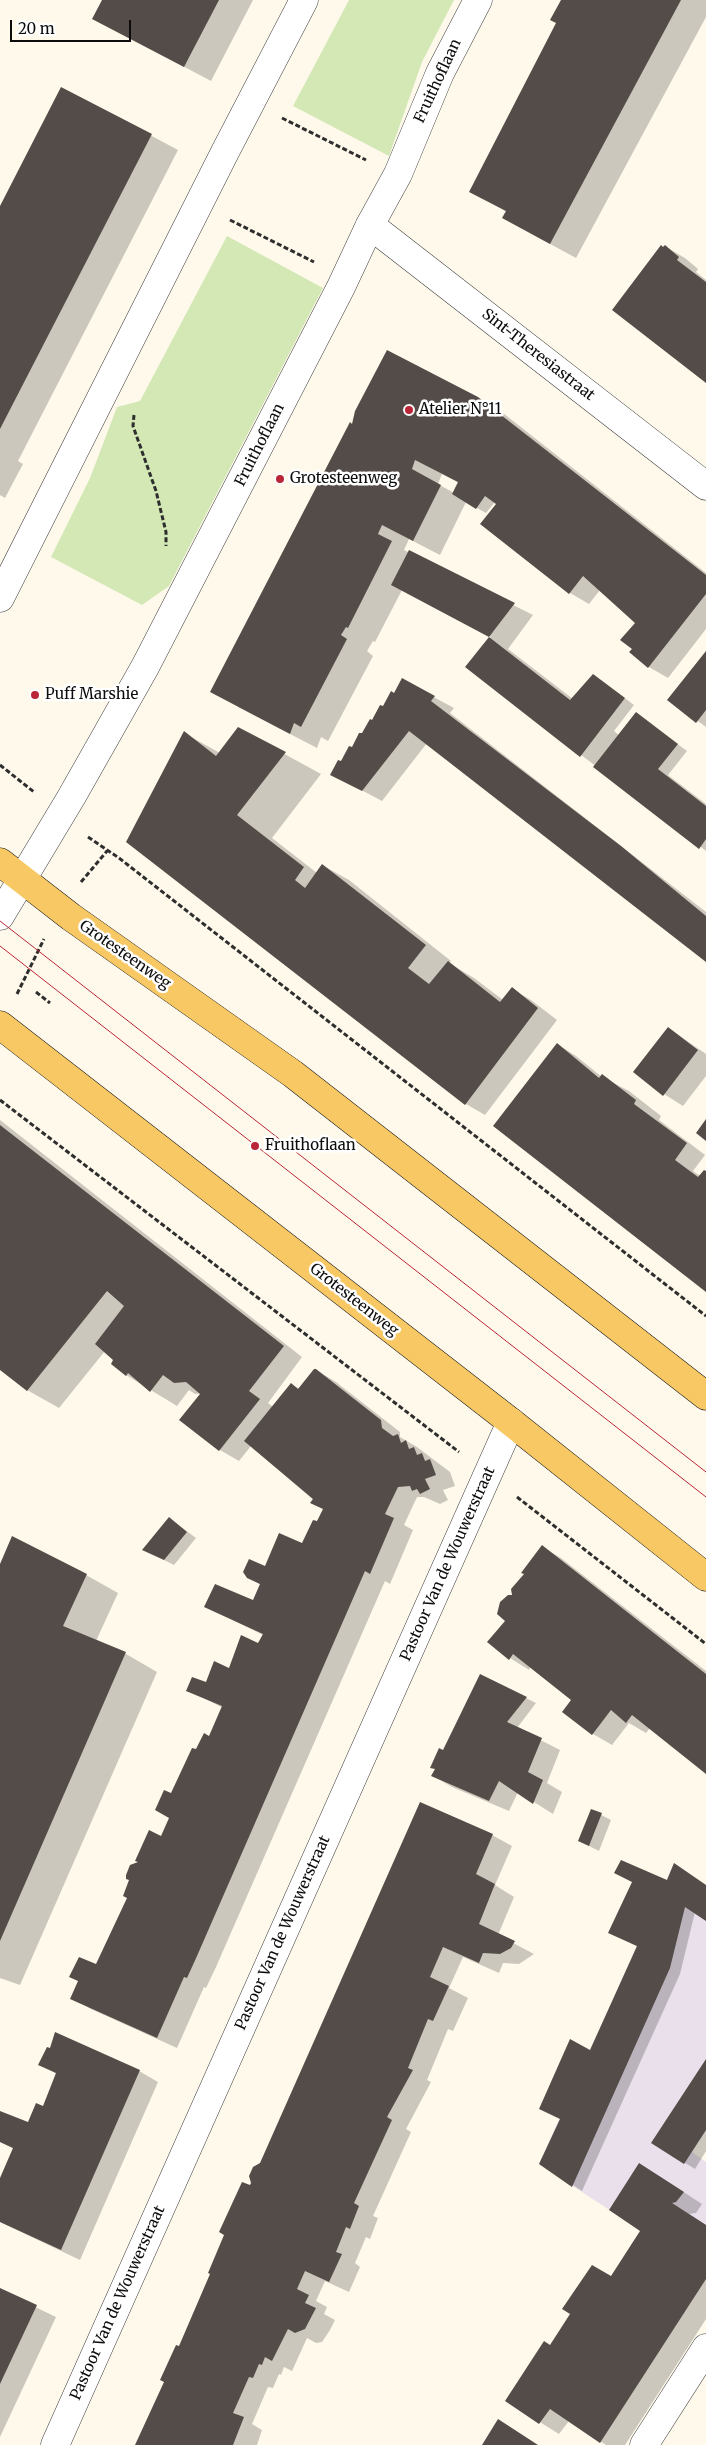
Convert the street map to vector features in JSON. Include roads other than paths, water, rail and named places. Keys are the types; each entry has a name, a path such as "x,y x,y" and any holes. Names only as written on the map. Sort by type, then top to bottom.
{"main road":[{"name":"Grotesteenweg","path":"10,870 293,1074 706,1396"},
{"name":"Grotesteenweg","path":"0,1025 512,1422 706,1576"}],"street":[{"path":"0,598 226,150 304,0"},
{"name":"Fruithoflaan","path":"0,916 10,870 59,817 145,666 341,287 370,225 398,174 440,73 478,0"},
{"name":"Sint-Theresiastraat","path":"370,225 706,486"},
{"name":"Pastoor Van de Wouwerstraat","path":"55,2445 512,1422"},
{"path":"644,2445 706,2348"}],"tram line":[{"path":"0,921 706,1472"},
{"path":"0,946 706,1497"}],"place":[{"name":"Atelier N°11","path":"409,410"},
{"name":"Grotesteenweg","path":"280,479"},
{"name":"Puff Marshie","path":"35,695"},
{"name":"Fruithoflaan","path":"255,1146"}]}
